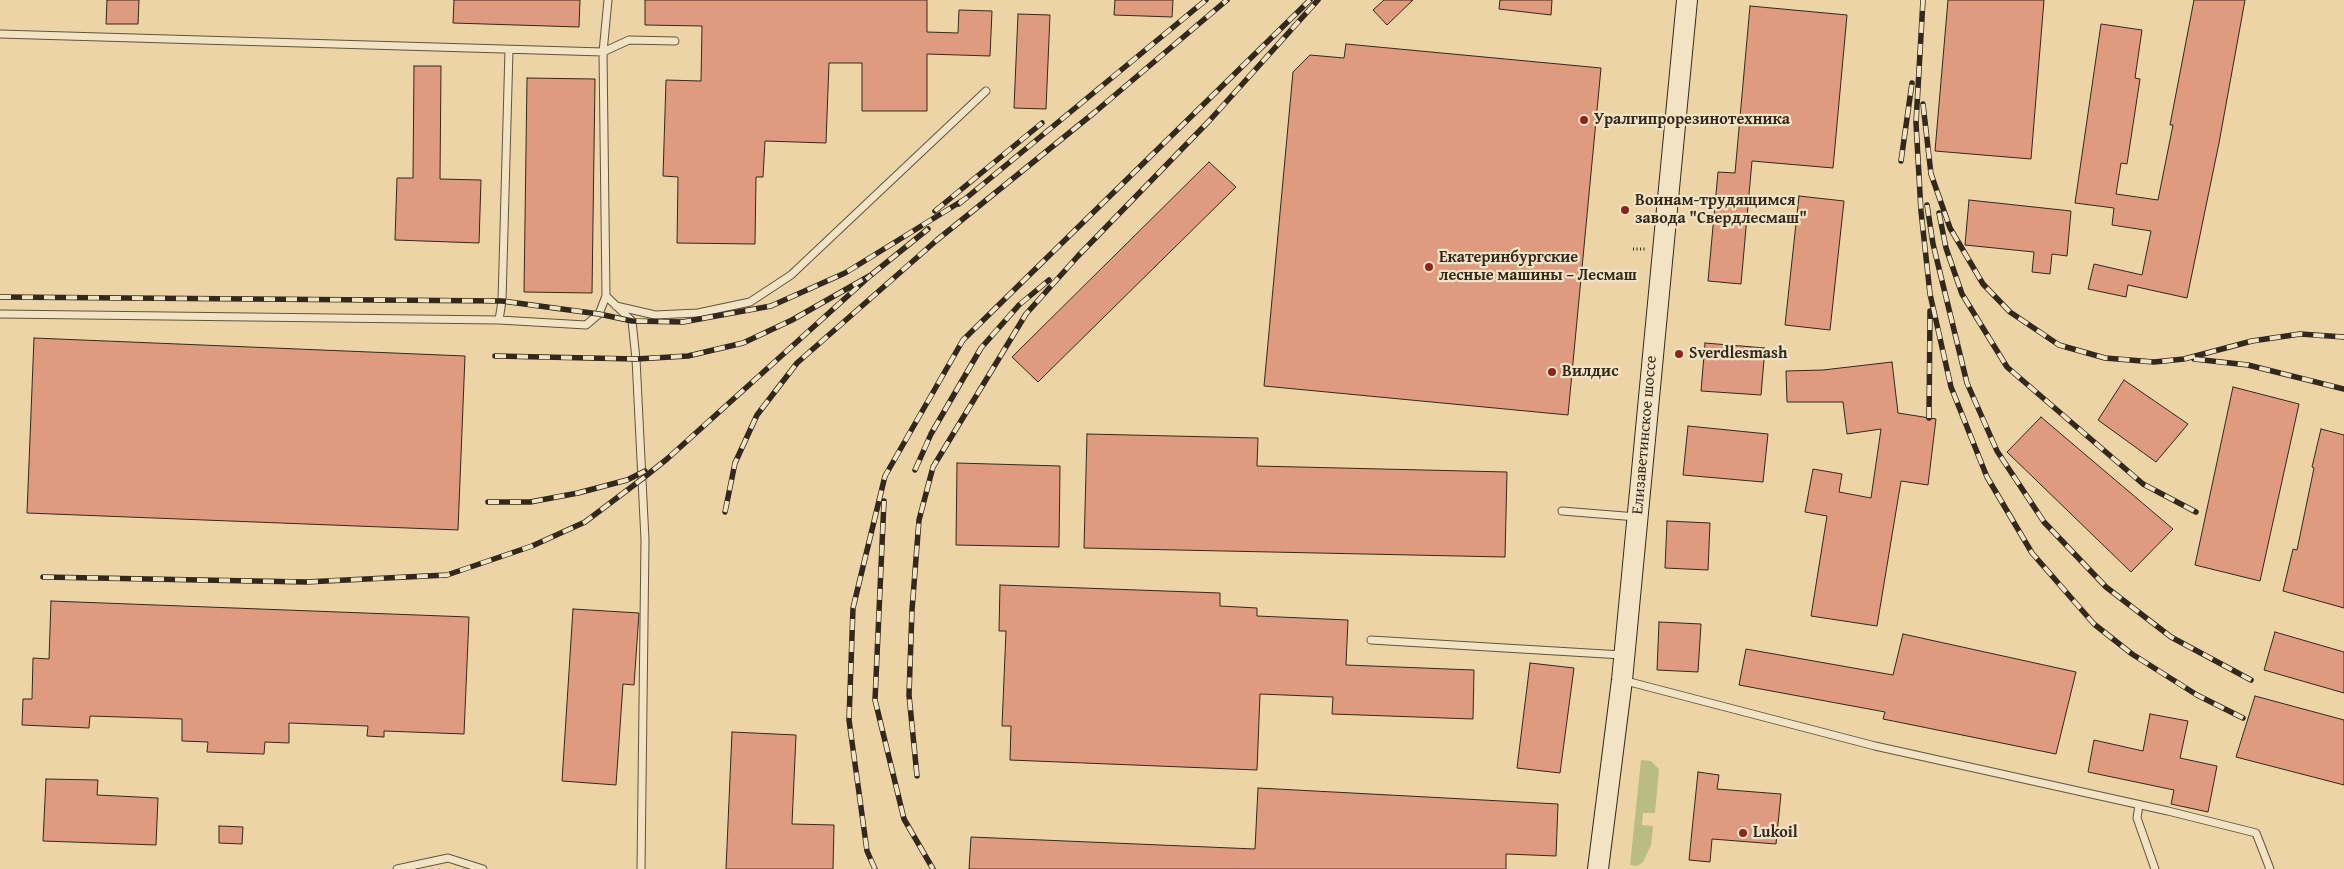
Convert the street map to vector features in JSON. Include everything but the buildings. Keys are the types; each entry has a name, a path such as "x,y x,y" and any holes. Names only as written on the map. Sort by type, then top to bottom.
{"main road":[{"name":"Елизаветинское шоссе","path":"1598,869 1622,680 1687,0"}],"lane":[{"path":"0,314 499,320 586,325 598,314 606,296 603,52 608,0"},
{"path":"0,34 603,52 630,40 676,41"},
{"path":"499,320 502,301 509,50"},
{"path":"616,306 655,315 698,313 750,302 791,275 986,91"},
{"path":"606,296 632,321 636,359 645,540 642,869"},
{"path":"1562,511 1637,517"},
{"path":"1371,640 1624,656"},
{"path":"1622,680 1875,746 2139,805 2256,834 2270,869"},
{"path":"2139,805 2137,818 2155,869"},
{"path":"397,869 448,858 483,869"}],"green space":[{"path":"1641,760 1651,761 1659,769 1655,813 1643,813 1642,825 1653,826 1651,845 1643,862 1637,866 1630,865"}],"railway":[{"path":"959,204 1206,0"},
{"path":"725,512 735,463 757,415 797,363 937,240 1095,112 1227,0"},
{"path":"875,869 867,851 849,720 853,608 885,476 963,340 1310,0"},
{"path":"917,776 909,695 912,610 919,520 933,467 1026,314 1078,256 1210,120 1318,0"},
{"path":"1923,0 1916,123 1921,211 1930,294 1951,387 1987,477 2032,553 2094,624 2132,654 2197,695 2243,718"},
{"path":"1901,161 1912,83"},
{"path":"1923,104 1931,174 1950,228 1983,284 2010,312 2059,345 2105,358 2154,362 2184,359 2252,341 2300,334 2344,337"},
{"path":"935,211 1042,123"},
{"path":"0,297 502,301 599,314 632,321 683,322 771,306 845,273 965,199"},
{"path":"1927,205 1933,244 1967,383 1997,451 2044,522 2106,587 2171,637 2251,680"},
{"path":"1939,213 1946,248 1962,294 2007,367 2143,484 2196,512"},
{"path":"495,356 636,359 688,356 743,343 792,320 871,275 928,229"},
{"path":"43,577 306,582 447,575 532,546 585,522 642,479 667,459 871,275"},
{"path":"915,470 931,434 981,348 1019,305 1049,280"},
{"path":"1929,418 1930,311"},
{"path":"2194,359 2248,365 2344,389"},
{"path":"488,502 530,502 578,493 627,480 645,471"},
{"path":"884,501 875,700 904,819 933,869"}],"place":[{"name":"Уралгипрорезинотехника","path":"1584,120"},
{"name":"Воинам-трудящимся завода \"Свердлесмаш\"","path":"1625,210"},
{"name":"Екатеринбургские лесные машины – Лесмаш","path":"1429,267"},
{"name":"Sverdlesmash","path":"1679,354"},
{"name":"Вилдис","path":"1552,372"},
{"name":"Lukoil","path":"1743,833"}]}
